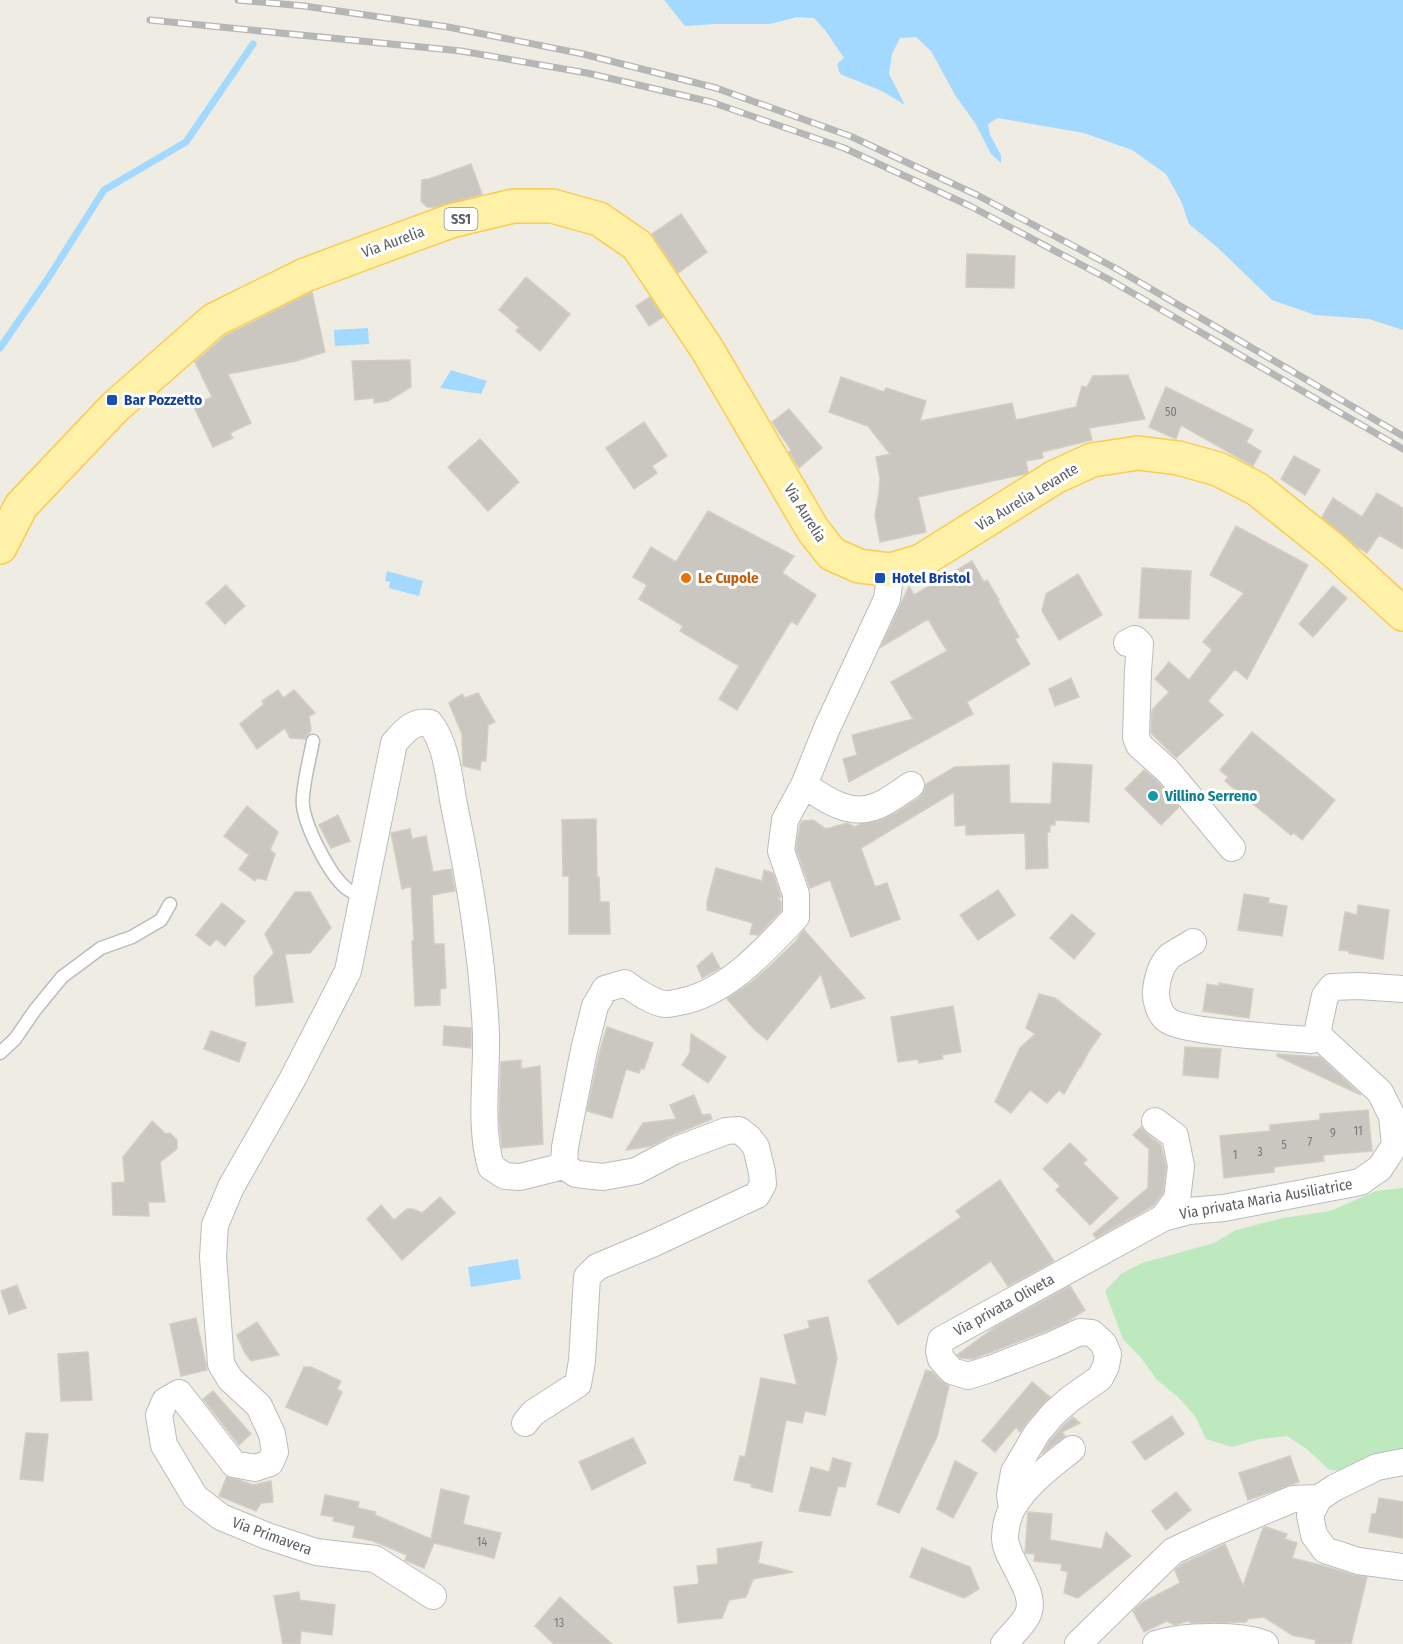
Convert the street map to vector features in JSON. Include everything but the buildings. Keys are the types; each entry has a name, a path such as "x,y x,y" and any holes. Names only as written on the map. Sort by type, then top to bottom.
{"main road":[{"name":"Via Aurelia","path":"0,547 21,506 115,407 214,320 305,275 451,221 513,206 552,206 599,219 637,245 707,349 813,530 832,554 859,566"},
{"name":"Via Aurelia Levante","path":"859,566 891,570 921,561 1055,477 1092,460 1138,453 1178,459 1218,469 1257,489 1332,549 1403,614"}],"street":[{"path":"564,1166 565,1147 587,1039 595,1006 605,989 626,983 636,992 664,1004 690,1000 724,984 764,951 796,916 796,894 781,851 785,820 804,785 827,728 887,599 891,570"},
{"path":"1126,643 1135,639 1140,644 1136,737 1138,745 1168,771 1232,848"},
{"path":"362,896 394,743 407,729 420,721 430,723 436,730 444,754 461,837 478,943 486,1036 486,1151 491,1167 505,1176 520,1178 564,1166 576,1174 603,1177 636,1172 674,1151 726,1131 739,1130 756,1147 763,1184 756,1195 597,1268 587,1277 582,1361 578,1384 533,1413 525,1423"},
{"path":"804,785 834,803 860,811 876,807 911,785"},
{"name":"Via Primavera","path":"362,896 348,971 292,1080 231,1187 215,1225 213,1257 221,1364 230,1380 259,1406 272,1434 275,1452 270,1463 255,1468 234,1464 179,1393 165,1401 159,1415 164,1445 195,1497 221,1518 316,1552 375,1559 433,1596"},
{"path":"1193,942 1170,956 1158,977 1155,994 1166,1020 1183,1027 1311,1040 1320,1036 1318,1029 1325,996 1332,987 1403,989"},
{"name":"Via privata Maria Ausiliatrice","path":"1164,1218 1189,1211 1224,1208 1359,1182 1380,1168 1395,1145 1392,1116 1380,1092 1320,1036"},
{"path":"1155,1121 1175,1136 1181,1166 1177,1199 1164,1218"},
{"name":"Via privata Oliveta","path":"1012,1508 1010,1495 1014,1472 1031,1443 1053,1414 1070,1398 1100,1378 1106,1366 1108,1354 1103,1343 1092,1333 1080,1332 1032,1353 968,1376 952,1371 941,1359 939,1351 941,1340 1164,1218"},
{"path":"1004,1644 1028,1615 1030,1605 1026,1587 1005,1539 1012,1508 1031,1484 1072,1449"},
{"path":"1403,1462 1377,1467 1334,1488 1319,1498 1310,1515 1314,1535 1325,1550 1358,1561 1403,1567"},
{"path":"1078,1644 1173,1551 1293,1499 1319,1498"},
{"path":"1156,1644 1167,1640 1190,1638 1234,1638 1265,1644"}],"lane":[{"path":"313,741 303,804 309,828 339,881 347,889 362,896"},
{"path":"0,1053 15,1040 35,1010 62,977 101,948 132,938 161,920 170,904"}],"green space":[{"path":"1403,1188 1403,1452 1354,1474 1328,1469 1308,1450 1287,1436 1260,1439 1232,1447 1206,1439 1195,1416 1178,1397 1157,1380 1142,1359 1123,1339 1105,1291 1121,1274 1142,1263 1214,1243 1236,1230 1283,1218 1330,1211 1376,1191"}],"water":[{"path":"664,0 1403,0 1403,330 1369,319 1315,315 1272,300 1218,248 1189,224 1181,201 1166,174 1132,150 1084,133 998,118 988,124 990,135 1001,155 1001,163 991,154 931,51 916,37 900,38 892,54 889,74 905,105 882,91 840,74 837,64 844,58 814,18 797,17 770,24 685,26"},
{"path":"368,328 369,344 335,346 334,330"},
{"path":"451,370 487,381 481,394 440,388"},
{"path":"387,571 423,581 419,596 389,588 390,582 385,581"},
{"path":"518,1259 521,1279 471,1287 468,1267"}],"waterway":[{"path":"0,348 47,280 104,190 186,142 253,44"}],"railway":[{"path":"238,0 304,6 448,27 583,54 716,88 850,136 977,195 1115,268 1403,436"},
{"path":"150,20 461,51 587,73 711,102 844,148 970,206 1110,280 1403,449"}],"place":[{"name":"Bar Pozzetto","path":"112,400"},
{"name":"Le Cupole","path":"686,578"},
{"name":"Hotel Bristol","path":"880,578"},
{"name":"Villino Serreno","path":"1153,796"}]}
